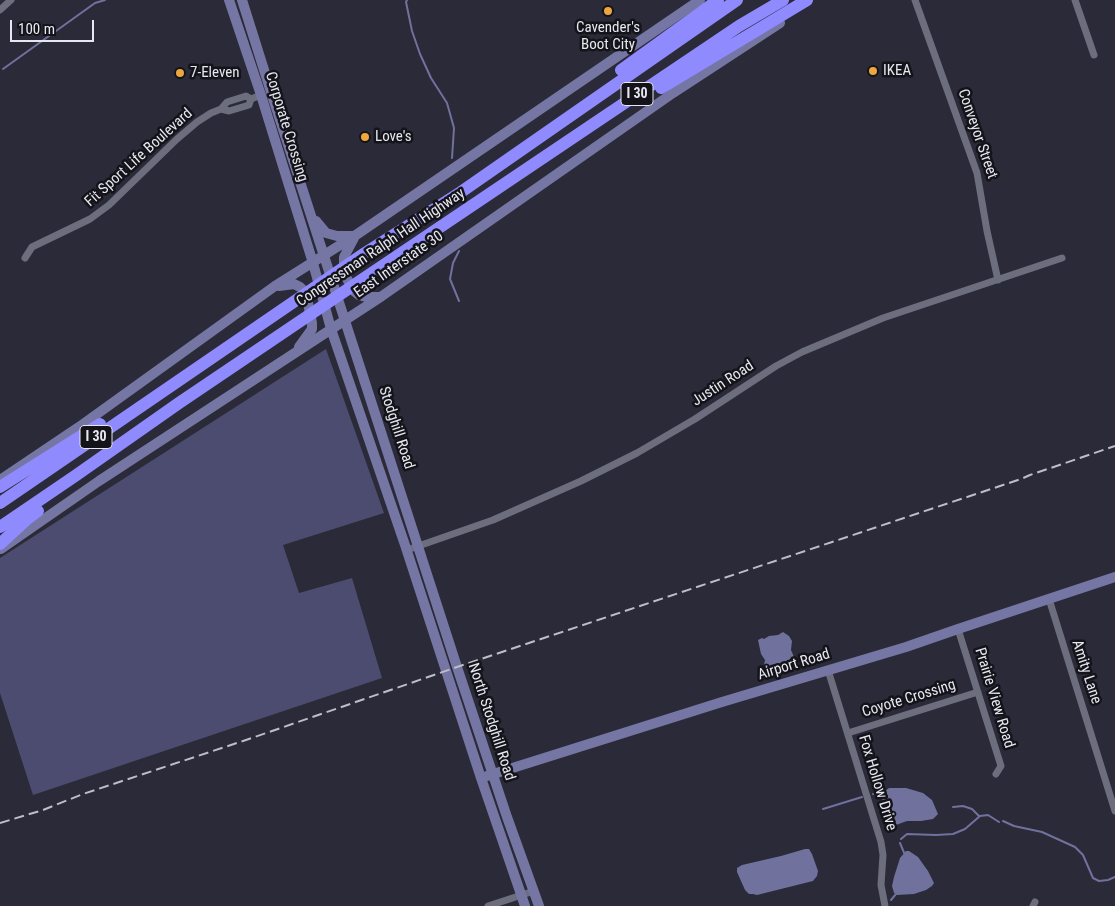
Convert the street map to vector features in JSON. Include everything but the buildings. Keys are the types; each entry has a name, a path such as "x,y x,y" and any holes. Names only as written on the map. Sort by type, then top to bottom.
{"highway":[{"path":"512,157 529,140 585,95 718,0"},
{"name":"Congressman Ralph Hall Highway","path":"0,503 365,253 461,192 737,0"},
{"name":"Congressman Ralph Hall Highway","path":"0,527 296,324 739,26 783,0"},
{"path":"494,192 522,177 632,106 807,0"},
{"path":"0,487 132,404 191,372"},
{"path":"0,544 26,520 165,417 179,403"}],"main road":[{"name":"Corporate Crossing","path":"229,0 256,97 313,263 331,329"},
{"name":"Corporate Crossing","path":"242,0 324,255"},
{"path":"0,480 79,427 275,286 356,236 700,0"},
{"name":"East Interstate 30","path":"0,550 99,481 382,296 665,99 812,0"},
{"path":"312,215 326,233 337,236 356,236"},
{"path":"356,236 344,258 346,277 354,291 359,295 366,297 382,296"},
{"name":"Stodghill Road","path":"324,255 418,546"},
{"path":"275,286 294,284 300,287 304,291 308,303 312,329 294,354"},
{"name":"Stodghill Road","path":"331,329 407,550"},
{"name":"North Stodghill Road","path":"418,546 493,774 539,906"},
{"name":"North Stodghill Road","path":"407,550 525,906"},
{"name":"Airport Road","path":"481,778 828,670 906,648 1049,598 1115,578"}],"street":[{"path":"0,10 11,0"},
{"name":"Conveyor Street","path":"915,0 977,173 998,280"},
{"path":"1075,0 1094,55"},
{"name":"Fit Sport Life Boulevard","path":"24,258 32,247 90,219 109,205 197,122 221,109 227,102 246,96 256,97"},
{"name":"Justin Road","path":"407,550 493,520 637,453 695,419 776,366 802,352 884,318 1062,258"},
{"name":"Amity Lane","path":"1049,598 1115,810"},
{"name":"Prairie View Road","path":"958,629 1001,766 996,774"},
{"name":"Fox Hollow Drive","path":"828,670 881,842 883,855 882,885 886,906"},
{"name":"Coyote Crossing","path":"848,733 978,692"},
{"path":"488,906 534,891"}],"shaded area":[{"path":"326,349 384,513 283,545 299,593 352,578 382,678 33,795 0,693 0,558"},
{"path":"783,632 792,641 791,650 794,657 789,662 767,667 764,665 765,660 761,654 758,640"},
{"path":"889,788 906,788 923,793 932,800 938,814 933,819 907,821 896,825 891,822 884,807 881,794"},
{"path":"809,849 812,854 818,871 813,881 757,895 749,894 745,890 737,868 742,865"},
{"path":"906,851 918,857 934,883 926,890 914,894 897,895 894,893 892,886 900,858"}],"waterway":[{"path":"3,69 95,3 105,0"},
{"path":"407,0 412,31 420,54 431,78 447,103 454,128 452,158"},
{"path":"459,251 453,263 450,279 459,301"},
{"path":"873,794 883,793"},
{"path":"823,809 862,797"},
{"path":"953,807 963,806 972,809 979,816"},
{"path":"901,839 907,834 953,834 965,829 980,816 988,815 999,822"},
{"path":"1003,821 1014,826 1042,832 1075,847 1083,855 1093,878 1099,881 1115,877"},
{"path":"900,843 905,855"},
{"path":"891,900 896,894"}],"railway":[{"path":"0,823 1115,446"}],"place":[{"name":"Cavender's Boot City","path":"608,11"},
{"name":"IKEA","path":"873,71"},
{"name":"7-Eleven","path":"180,73"},
{"name":"Love's","path":"365,137"}]}
